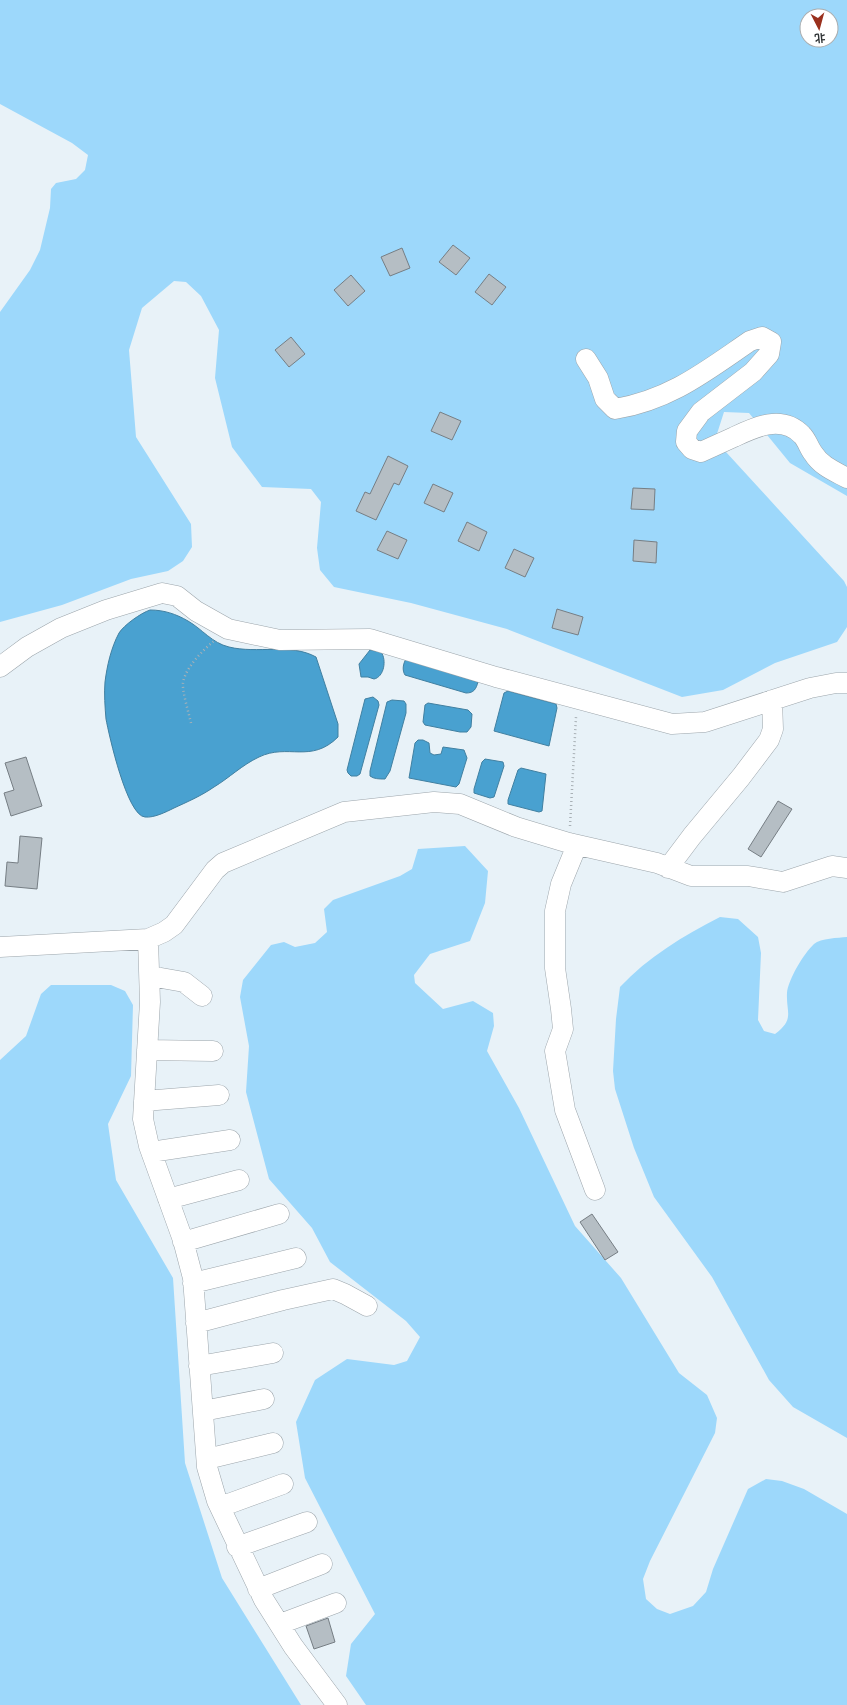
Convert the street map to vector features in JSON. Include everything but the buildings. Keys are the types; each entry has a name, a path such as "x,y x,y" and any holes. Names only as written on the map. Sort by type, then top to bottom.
{"street":[{"path":"586,359 598,378 605,399 615,409 629,407 670,393 688,384 750,341 762,337 771,342 769,354 753,372 701,412 687,431 686,442 692,449 701,452 751,429 769,423 779,424 790,427 802,435 814,455 824,465 847,478"},
{"path":"0,667 27,647 61,628 106,610 162,593 177,596 196,611 228,629 280,640 370,639 496,677 672,724 705,722 810,688 836,683 847,684"},
{"path":"668,868 769,740 772,729 772,700"},
{"path":"0,946 148,939 164,932 174,925 215,870 223,863 344,812 434,802 460,804 516,826 573,844 656,864 691,876 748,876 783,882 832,866 847,868"},
{"path":"573,844 561,884 555,911 555,968 562,1008 563,1029 555,1051 565,1110 595,1190"},
{"path":"148,939 150,976 143,1119 151,1152 183,1242 194,1283 199,1366 209,1473 220,1507 258,1589 293,1646 337,1705"},
{"path":"150,976 184,982 202,996"},
{"path":"147,1050 213,1051"},
{"path":"144,1101 219,1095"},
{"path":"151,1152 230,1140"},
{"path":"168,1199 240,1180"},
{"path":"183,1242 279,1214"},
{"path":"194,1283 296,1258"},
{"path":"196,1323 283,1300 333,1289 367,1306"},
{"path":"199,1366 273,1353"},
{"path":"203,1412 264,1399"},
{"path":"207,1459 272,1443"},
{"path":"220,1507 283,1484"},
{"path":"238,1547 307,1522"},
{"path":"258,1589 322,1564"},
{"path":"280,1624 336,1603"}],"path":[{"path":"191,723 183,683 201,652 228,629"},
{"path":"573,844 577,698"}],"shaded area":[{"path":"0,0 847,0 847,496 790,463 749,413 724,412 715,440 844,581 847,587 847,627 837,642 775,663 723,690 682,697 507,629 411,603 334,587 320,570 317,548 321,502 311,489 262,487 232,447 215,378 219,330 201,296 186,282 174,281 142,308 129,350 136,437 191,524 192,547 183,561 168,571 131,579 62,605 0,622 0,312 30,270 40,250 50,208 51,189 56,183 76,179 85,170 88,155 72,143 0,104"},
{"path":"150,610 179,616 193,624 207,636 229,647 251,650 296,651 316,657 338,724 338,737 328,745 318,750 309,752 270,753 259,757 194,799 156,816 145,817 138,813 126,790 115,757 106,719 105,686 110,657 119,633 133,620"},
{"path":"370,650 381,652 384,659 384,668 382,672 377,678 374,679 361,677 359,664"},
{"path":"406,659 478,682 473,691 466,693 405,675 403,667"},
{"path":"508,691 556,704 557,708 549,746 494,731 504,693"},
{"path":"373,697 378,701 379,705 360,774 357,776 351,776 347,770 365,699"},
{"path":"392,700 404,701 406,704 406,713 390,771 385,779 379,779 370,776 370,771 387,702"},
{"path":"428,703 468,710 472,714 471,727 467,732 460,732 425,725 423,722 425,705"},
{"path":"418,740 423,740 429,743 430,753 434,755 441,754 443,747 464,750 467,758 459,784 456,787 409,778 415,743"},
{"path":"485,759 503,762 504,766 494,797 490,798 474,793 482,762"},
{"path":"521,768 546,774 542,811 539,812 508,804 518,770"},
{"path":"465,846 488,871 485,903 470,941 430,954 414,975 415,983 443,1009 473,1001 493,1013 494,1026 487,1051 519,1108 575,1226 621,1278 679,1373 707,1395 717,1418 715,1433 650,1561 643,1579 646,1599 657,1609 670,1614 693,1606 706,1592 713,1569 748,1489 766,1479 782,1481 804,1489 847,1514 847,1705 366,1705 346,1676 351,1644 375,1614 305,1478 296,1422 315,1380 347,1359 394,1365 407,1361 420,1337 406,1321 330,1262 312,1228 269,1179 246,1092 249,1046 240,997 243,980 271,945 284,942 295,947 315,943 327,932 324,909 333,900 400,876 412,869 418,849"},
{"path":"720,917 738,919 758,937 761,953 758,1020 764,1031 775,1034 781,1029 787,1020 787,993 790,981 797,967 810,948 817,942 847,937 847,1438 793,1407 769,1380 712,1277 654,1197 634,1148 615,1089 613,1071 616,1019 620,987 654,957"},
{"path":"51,985 111,985 125,991 133,1005 131,1076 108,1124 116,1180 173,1278 185,1463 222,1578 301,1705 0,1705 0,1060 26,1036 41,994"}]}
